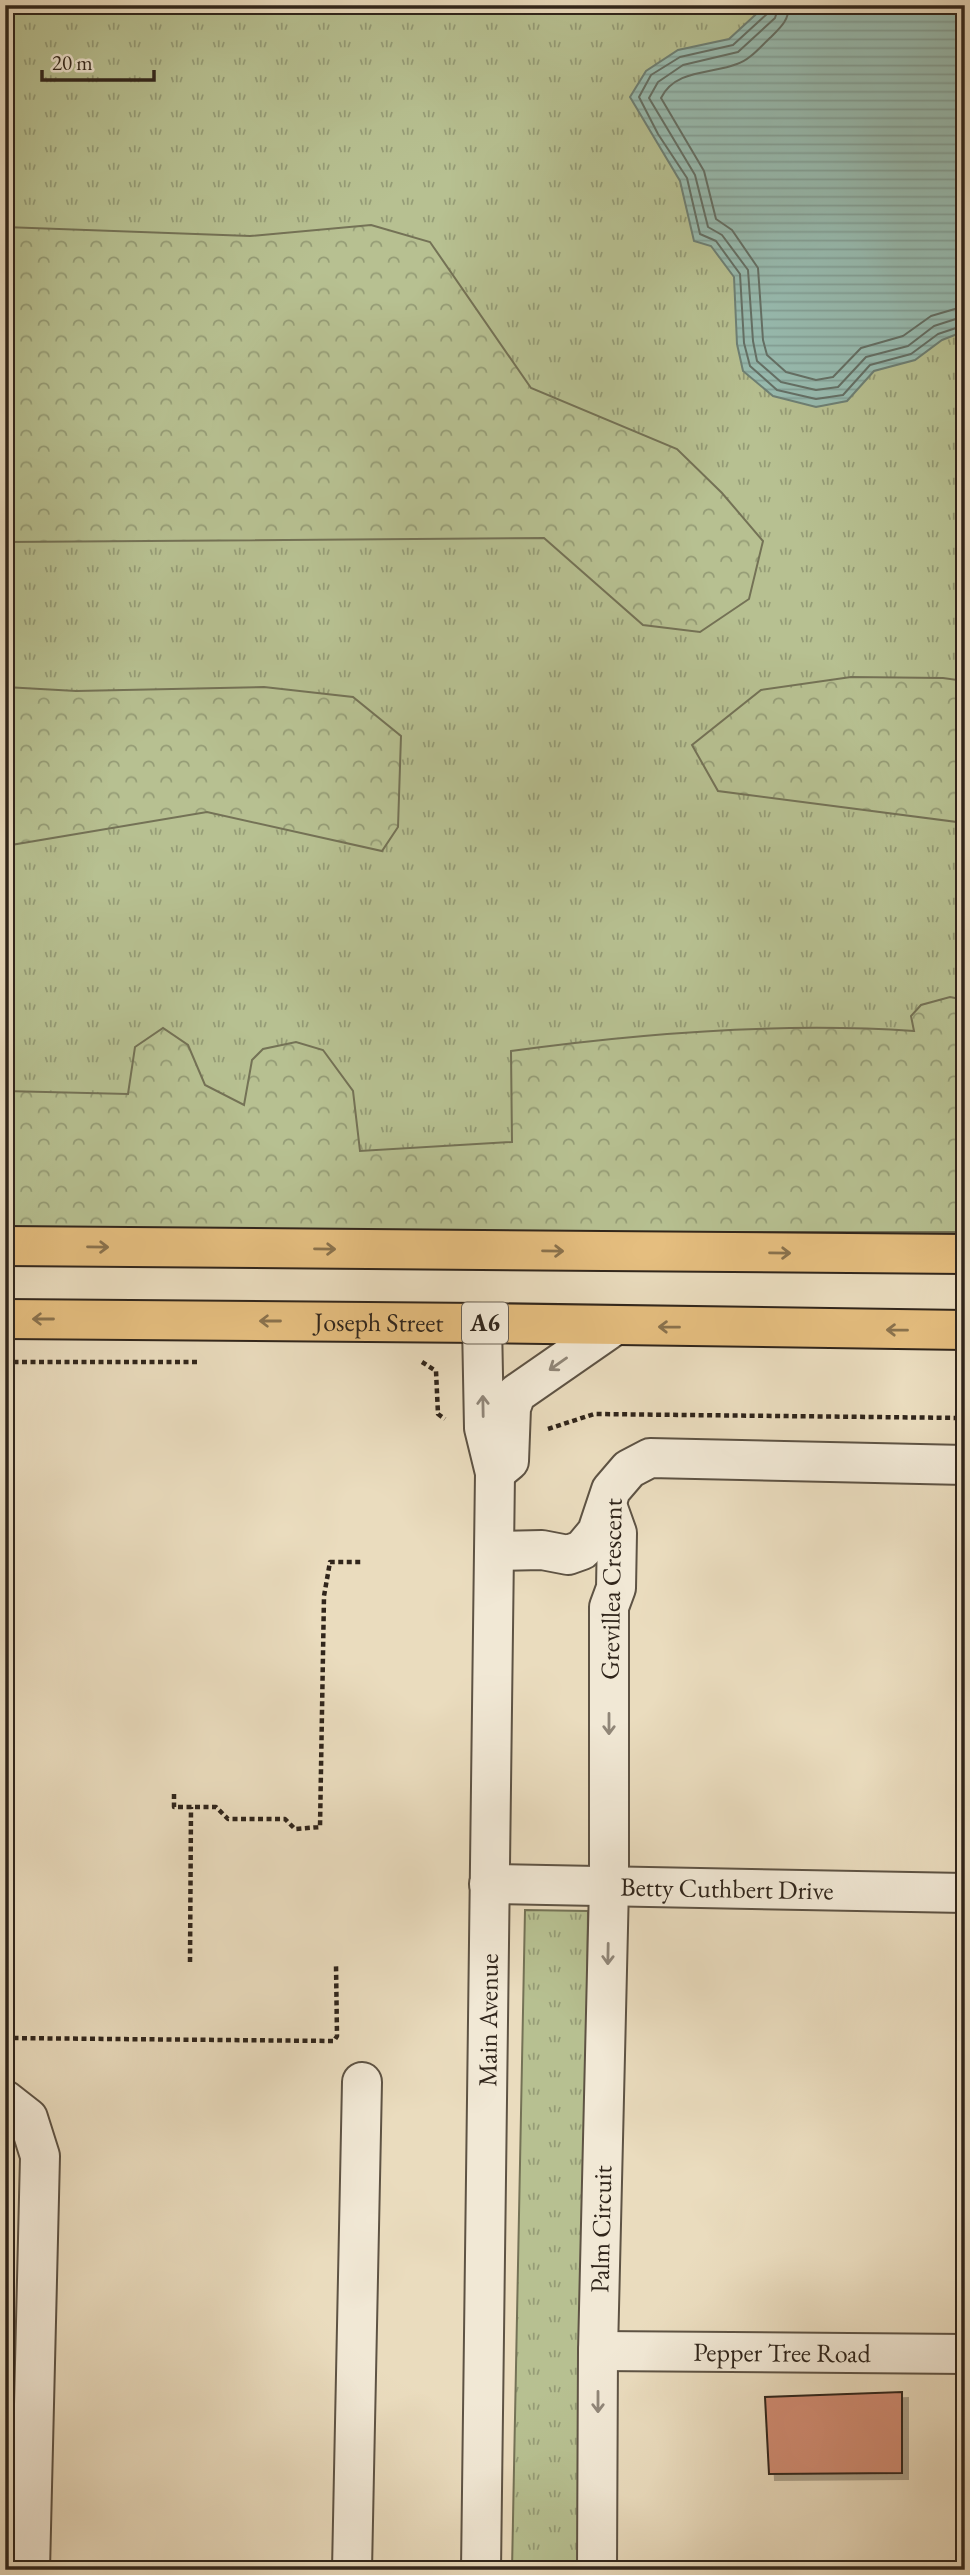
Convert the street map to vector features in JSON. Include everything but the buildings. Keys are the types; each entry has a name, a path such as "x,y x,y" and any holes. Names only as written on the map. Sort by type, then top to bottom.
{"highway":[{"path":"5,1246 965,1254"},
{"name":"Joseph Street","path":"5,1319 965,1331"}],"street":[{"name":"Main Avenue","path":"481,2570 495,1551 495,1473 484,1428 482,1323"},
{"name":"Main Avenue","path":"495,1473 509,1461 511,1408 516,1394 614,1326"},
{"name":"Grevillea Crescent","path":"609,1886 609,1607 616,1588 617,1533 607,1505 611,1490 629,1469 650,1458 965,1465"},
{"path":"495,1551 542,1550 568,1555 582,1550 597,1532 607,1505"},
{"path":"568,1555 609,1607"},
{"name":"Betty Cuthbert Drive","path":"489,1884 965,1893"},
{"name":"Palm Circuit","path":"597,2570 598,2351 609,1886"},
{"path":"352,2570 362,2082"},
{"path":"5,2100 28,2119 40,2156 30,2570"},
{"name":"Pepper Tree Road","path":"598,2351 965,2354"}],"path":[{"path":"174,1794 174,1807 216,1807 228,1819 285,1819 295,1829 320,1827 324,1596 330,1562 361,1562"},
{"path":"190,1962 191,1807"},
{"path":"5,2038 334,2041 337,2036 337,1964"}],"green space":[{"path":"5,5 965,5 965,1170 5,1159"},
{"path":"371,225 430,242 531,388 677,449 722,493 763,541 749,599 700,632 643,625 544,538 5,542 5,227 250,236"},
{"path":"851,677 943,678 965,681 965,823 718,791 692,745 761,690"},
{"path":"5,687 76,691 264,687 353,697 401,736 398,827 382,851 207,812 5,846"},
{"path":"950,997 965,1000 965,1232 5,1232 5,1091 128,1094 135,1047 163,1028 188,1045 205,1085 244,1105 252,1060 263,1049 296,1042 323,1050 353,1091 360,1151 512,1142 511,1051 712,1031 813,1028 914,1031 911,1016 921,1005"},
{"path":"525,1910 588,1911 581,2570 512,2570"}],"water":[{"path":"766,5 965,5 965,331 942,340 915,360 874,371 847,401 816,407 773,396 743,371 737,344 734,277 711,246 694,241 680,181 630,97 646,71 678,50 729,39"}]}
